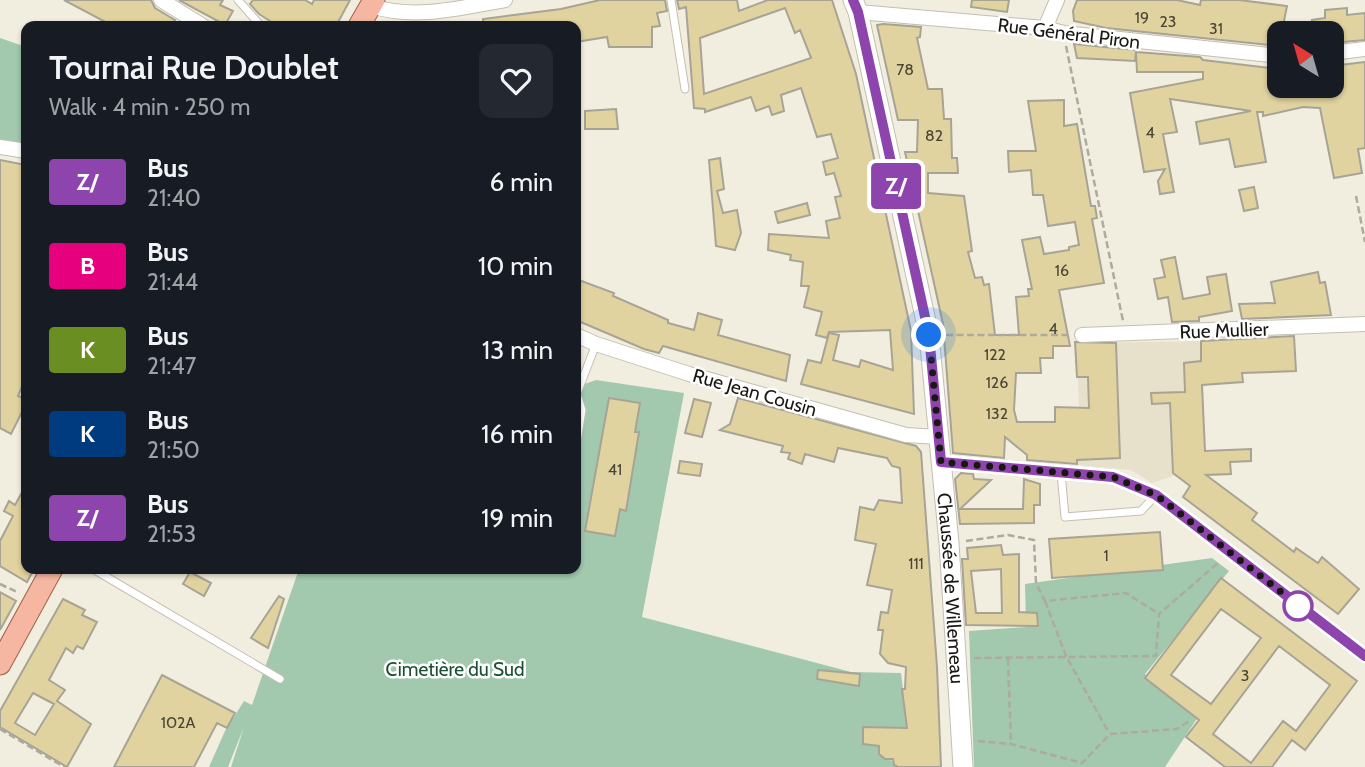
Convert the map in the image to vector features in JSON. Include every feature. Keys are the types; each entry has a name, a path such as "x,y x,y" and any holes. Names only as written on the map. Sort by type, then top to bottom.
{"main road":[{"path":"362,21 372,3"},
{"path":"0,664 49,574"}],"street":[{"path":"161,0 195,21"},
{"path":"372,3 395,14 420,14 505,0"},
{"path":"1045,28 1057,0"},
{"name":"Rue Général Piron","path":"855,6 1045,28 1063,33 1267,55"},
{"name":"Chaussée de Willemeau","path":"855,6 929,335 948,543 963,767"},
{"path":"1344,51 1365,49"},
{"path":"0,147 21,150"},
{"name":"Rue Mullier","path":"1082,335 1365,324"},
{"name":"Rue Jean Cousin","path":"581,337 596,344 910,436 938,437"},
{"path":"941,462 1113,477 1156,495 1365,656"}],"lane":[{"path":"238,0 257,21"},
{"path":"671,0 685,89"},
{"path":"581,382 596,344"},
{"path":"1061,472 1065,517 1141,511 1156,495"},
{"path":"102,574 280,679"}],"path":[{"path":"1063,33 1125,334"},
{"path":"1356,197 1365,242"},
{"path":"929,335 1082,335"},
{"path":"948,543 1008,535 1034,540 1036,583 1066,656 1110,734"},
{"path":"956,657 1008,659 1156,656 1159,614 1229,553"},
{"path":"0,584 34,601"},
{"path":"1045,601 1126,593 1159,614"},
{"path":"1008,659 1011,744"},
{"path":"961,739 1011,744 1082,763 1110,734 1178,729 1191,720"},
{"path":"0,729 64,767"}],"shaded area":[{"path":"1201,341 1204,451 1188,471 1152,483 1131,470 1077,465 1080,425 1076,343"}],"green space":[{"path":"0,38 21,45 21,145 0,141"},
{"name":"Cimetière du Sud","path":"596,380 684,393 642,617 851,672 901,673 908,730 880,746 879,755 906,767 231,767 244,727 228,767 209,767 225,731 244,701 252,705 297,574 581,574 581,385"},
{"path":"1212,558 1229,571 1145,674 1198,717 1165,767 974,767 969,631 1026,627 1025,584"}],"building":[{"path":"64,0 151,0 155,8 175,20 174,21 104,21"},
{"path":"179,0 223,0 220,5 233,11 227,21 218,21"},
{"path":"253,0 305,0 312,4 314,0 350,0 339,21 270,21 250,4"},
{"path":"600,0 665,0 667,11 657,13 660,26 652,27 652,47 609,47 607,37 581,41 581,21 483,19 561,9"},
{"path":"677,0 737,0 739,11 768,0 832,0 856,74 911,331 914,414 801,384 808,360 821,363 829,333 839,335 833,360 859,367 861,360 893,370 890,330 829,332 827,338 816,335 822,312 804,307 809,286 801,286 803,262 790,260 791,255 768,250 769,234 829,238 826,221 840,218 835,197 841,196 834,173 826,175 823,162 838,158 831,134 817,137 801,88 781,95 784,111 772,115 769,106 756,111 751,97 705,112 705,109 694,108 686,7 679,9","holes":["785,8 795,33 800,30 811,58 704,94 700,38"]},
{"path":"972,0 1009,0 1007,12 971,7"},
{"path":"1077,0 1177,0 1200,5 1201,0 1239,0 1287,6 1284,21 1267,21 1267,45 1106,28 1074,21 1073,11"},
{"path":"1347,8 1347,15 1365,13 1365,40 1344,42 1344,21 1312,21 1325,18 1325,10"},
{"path":"877,25 921,27 920,37 917,38 928,89 942,89 944,119 951,119 952,158 957,158 958,173 928,173 928,193 964,196 972,251 968,252 975,278 982,277 984,285 989,284 995,335 1019,335 1016,297 1029,296 1028,289 1032,289 1022,240 1040,237 1044,254 1069,250 1069,247 1079,245 1075,222 1048,226 1043,195 1033,195 1031,170 1009,172 1008,151 1036,151 1028,101 1064,100 1064,126 1077,124 1091,206 1095,206 1097,218 1092,219 1104,283 1059,290 1070,346 1053,346 1053,358 1040,358 1041,373 1016,373 1014,410 1017,422 1055,422 1055,407 1089,408 1088,377 1077,377 1075,342 1116,343 1120,458 1077,460 1077,464 1027,460 1027,455 1005,437 1004,458 953,453 943,324 905,152 917,152 918,120 898,120"},
{"path":"1074,44 1136,50 1135,61 1077,58"},
{"path":"1136,52 1200,57 1203,60 1267,68 1267,98 1344,98 1344,65 1365,62 1365,148 1358,149 1362,173 1334,178 1320,108 1303,107 1263,116 1263,112 1257,112 1266,162 1235,167 1229,139 1200,144 1196,122 1251,111 1170,99 1177,132 1163,134 1174,192 1160,194 1158,181 1165,169 1144,172 1130,93 1203,79 1203,72 1137,72"},
{"path":"616,109 618,129 585,129 585,111"},
{"path":"720,158 724,189 717,191 723,213 737,210 741,233 735,250 716,246 709,160"},
{"path":"0,160 21,164 21,389 18,396 21,397 21,414 11,434 0,428"},
{"path":"1254,187 1258,208 1244,211 1239,190"},
{"path":"807,203 810,215 778,223 775,212"},
{"path":"1175,257 1183,299 1210,294 1207,277 1226,274 1232,311 1199,317 1199,321 1172,322 1168,297 1158,299 1154,279 1165,277 1161,260"},
{"path":"1318,272 1320,283 1325,282 1331,315 1242,319 1239,304 1275,303 1271,282"},
{"path":"581,281 614,293 613,296 668,320 668,323 694,330 698,313 722,320 718,335 790,355 786,381 663,346 659,353 581,322"},
{"path":"1294,336 1296,371 1242,373 1243,382 1202,385 1205,451 1251,449 1251,461 1230,462 1231,474 1206,475 1257,513 1252,520 1294,552 1296,548 1318,563 1322,557 1359,589 1338,614 1183,497 1190,486 1173,473 1170,403 1152,404 1151,393 1185,392 1184,363 1201,361 1201,341"},
{"path":"609,398 640,403 635,432 639,432 626,511 620,509 615,536 585,531"},
{"path":"738,398 916,446 921,452 937,667 941,767 898,767 894,765 893,759 885,759 879,754 879,746 863,744 863,727 907,728 902,689 905,689 906,667 888,663 880,654 883,630 878,630 881,612 888,613 892,590 867,585 876,544 855,540 860,507 874,510 879,500 902,503 900,468 892,466 887,458 838,448 834,462 805,454 802,464 788,459 790,453 781,452 783,446 720,430 730,424"},
{"path":"694,399 711,403 702,437 685,433"},
{"path":"680,461 702,464 700,476 678,473"},
{"path":"961,473 973,474 974,479 991,480 960,509 1023,509 1024,479 1040,484 1040,505 1034,505 1034,523 960,524 955,479"},
{"path":"21,494 21,574 31,574 27,582 0,566 0,541 13,516 4,511 9,501 15,505"},
{"path":"1160,532 1163,570 1052,578 1049,539"},
{"path":"1001,545 1003,555 1019,554 1019,612 1037,613 1038,626 966,625 962,559 968,559 967,548","holes":["1001,569 1002,613 976,613 971,571"]},
{"path":"189,574 211,583 204,596 183,584"},
{"path":"1221,578 1357,681 1305,750 1292,740 1272,767 1225,767 1186,737 1199,720 1145,678","holes":["1221,609 1261,638 1211,704 1171,675","1279,646 1330,685 1296,731 1283,721 1251,763 1213,734"]},
{"path":"0,592 16,601 0,630"},
{"path":"279,596 284,599 268,648 251,638"},
{"path":"63,599 85,610 82,615 97,622 83,649 77,646 73,653 66,648 49,680 65,690 57,701 91,724 67,767 0,727 0,711","holes":["33,693 54,704 35,735 15,723"]},
{"path":"818,670 860,674 859,686 817,679"},
{"path":"162,675 235,713 227,728 217,723 194,767 114,767"}],"bus line":[{"name":"Z/","path":"853,0 858,12 929,335 941,462 1113,477 1139,486 1156,495 1365,656"}],"route":[{"path":"929,335 941,462 1113,477 1139,486 1156,495 1307,612 1298,606"}]}
